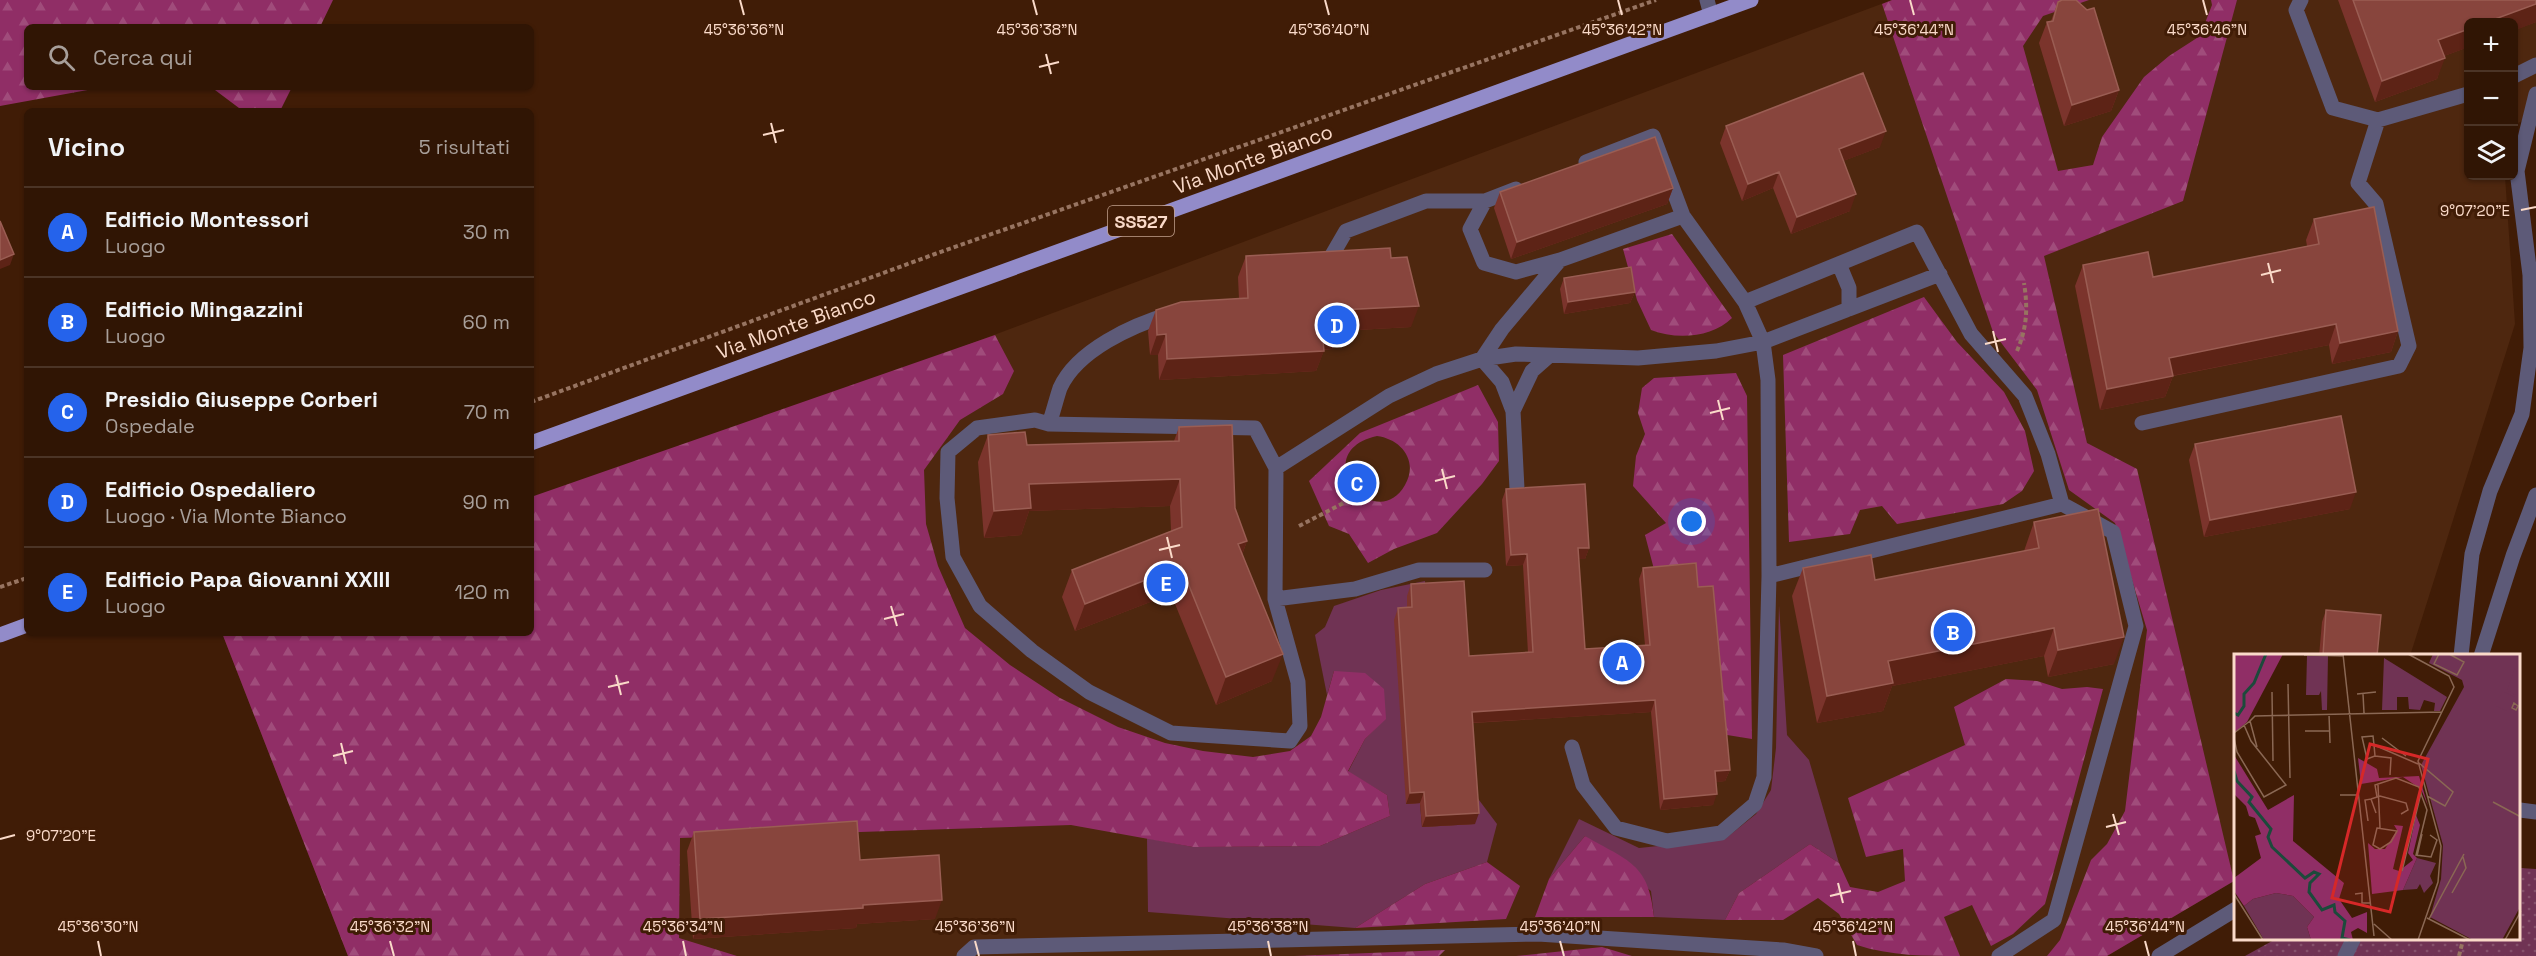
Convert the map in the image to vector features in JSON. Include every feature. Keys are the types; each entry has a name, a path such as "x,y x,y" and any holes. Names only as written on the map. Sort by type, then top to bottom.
{"main road":[{"name":"Via Monte Bianco","path":"534,442 1709,7 1751,0"},
{"path":"0,635 24,627"}],"street":[{"path":"2301,0 2296,10 2333,108 2378,120 2464,95"},
{"path":"2518,74 2536,65"},
{"path":"2461,654 2472,554 2490,491 2522,414 2524,403 2530,348 2530,275 2517,171 2536,94"},
{"path":"2142,423 2400,366 2409,345 2376,204 2358,183 2378,120"},
{"path":"1569,169 1653,136 1683,216 1745,302 1763,342 1768,380 1769,576 1764,777 1755,804 1721,833 1667,841 1616,828 1583,785 1572,747"},
{"path":"1328,262 1346,231 1426,201 1485,201 1527,185"},
{"path":"1485,201 1470,229 1484,263 1516,272 1560,260 1683,216"},
{"path":"1745,302 1917,231 1971,334 2025,396 2048,454 2062,504"},
{"path":"1482,359 1502,329 1560,260"},
{"path":"1839,264 1849,288 1849,309"},
{"path":"1276,468 1389,396 1436,374 1482,359 1516,354 1638,358 1716,351 1763,342 1940,274"},
{"path":"1049,424 1061,386 1086,356 1137,324 1187,309"},
{"path":"1513,411 1532,371 1549,356"},
{"path":"1482,359 1502,382 1513,411 1517,489"},
{"path":"1035,420 1049,424 1255,428 1276,468 1275,599 1298,682 1299,726 1290,741 1171,733 1089,692 1032,651 980,606 953,557 947,498 948,452 977,428 1035,420"},
{"path":"2482,654 2513,556 2536,495"},
{"path":"1769,576 2062,504 2113,532 2136,626 2054,920 2000,956"},
{"path":"1275,599 1355,589 1419,570 1485,570"},
{"path":"2521,810 2536,812"},
{"path":"2160,956 2234,910"},
{"path":"964,956 974,947 1538,934 1784,950 1816,956"},
{"path":"2345,956 2352,941"}],"path":[{"path":"534,401 946,250 1656,0"},
{"path":"2005,373 2023,337 2028,308 2024,283"},
{"path":"1275,538 1359,495"},
{"path":"0,587 24,579"},
{"path":"2459,956 2463,941"}],"shaded area":[{"path":"1892,0 2536,0 2536,114 2518,123 2518,18 2464,18 2464,180 2505,180 2515,324 2411,654 2234,654 2234,881 2107,956 348,956 223,636 534,636 534,631 860,385"},
{"path":"1425,581 1425,595 1408,619 1406,804 1420,803 1422,827 1475,824 1473,792 1497,824 1487,862 1425,884 1355,928 1148,912 1147,838 1193,847 1320,846 1390,816 1387,795 1348,772 1365,739 1385,719 1334,671 1327,695 1315,635 1325,627 1334,606 1381,590"},
{"path":"1779,605 1787,735 1809,760 1839,863 1810,844 1739,893 1725,920 1654,917 1651,891 1585,836 1549,879 1579,819 1639,848 1725,839 1756,814 1771,790 1776,748"},
{"path":"2521,868 2536,869 2536,956 2245,956 2272,941 2521,941"}],"green space":[{"path":"0,0 333,0 321,24 24,24 24,90 88,90 0,106"},
{"path":"1892,0 2089,0 2043,16 2023,46 2058,171 2093,165 2102,137 2144,77 2169,56 2200,36 2212,5 2211,0 2237,0 2183,201 2044,256 2087,443 2137,469 2234,881 2107,956 2047,956 2060,940 2091,860 2107,844 2125,811 2147,630 2115,523 2069,490 2037,390 1993,332 1882,4"},
{"path":"215,90 290,90 282,108 239,108"},
{"path":"1672,234 1732,318 1724,325 1704,333 1682,336 1651,330 1637,300 1623,249"},
{"path":"1924,297 1957,342 2004,392 2025,431 2034,471 2022,491 2003,504 1897,524 1882,506 1860,510 1850,534 1789,542 1783,355"},
{"path":"995,335 1014,371 1003,394 960,420 924,470 926,524 938,566 965,628 1010,665 1060,698 1118,727 1165,743 1203,751 1253,757 1290,751 1311,736 1321,717 1334,671 1365,673 1384,689 1386,719 1365,739 1348,771 1387,795 1390,816 1320,846 1193,847 1071,825 680,838 679,938 737,956 348,956 223,636 534,636 534,496"},
{"path":"1736,373 1747,396 1752,739 1721,734 1656,577 1645,535 1666,523 1633,486 1636,456 1645,434 1638,413 1642,388 1654,378"},
{"path":"1478,385 1498,422 1499,461 1482,484 1437,533 1394,549 1368,563 1349,534 1329,526 1309,481 1360,433","holes":["1377,436 1400,446 1409,460 1410,468 1405,485 1392,498 1378,502 1364,497 1353,486 1346,472 1347,458 1356,445"]},
{"path":"2006,679 2037,681 2062,689 2087,687 2103,689 2045,904 2013,934 1991,946 1972,905 1944,917 1960,956 1895,953 1857,945 1839,914 1818,898 1783,920 1725,920 1739,893 1810,844 1839,863 1850,887 1878,892 1905,881 1903,849 1866,857 1848,798 1965,745 1954,707"},
{"path":"1585,836 1624,858 1641,874 1647,885 1654,917 1535,917 1549,879"},
{"path":"1487,862 1520,886 1506,919 1355,928 1425,884"},
{"path":"1602,947 1632,956 1516,956"},
{"path":"1445,950 1439,956 1294,956"}],"building":[{"path":"2076,0 2087,10 2094,8 2119,90 2072,105 2047,22 2053,21 2058,2"},
{"path":"2353,0 2536,0 2536,4 2498,18 2464,18 2464,31 2438,40 2445,58 2382,81"},
{"path":"1863,73 1886,131 1839,149 1856,194 1797,217 1779,172 1748,184 1726,126"},
{"path":"1655,137 1673,188 1517,242 1500,192"},
{"path":"2374,207 2398,331 2340,343 2336,324 2169,358 2173,376 2107,389 2083,265 2148,252 2153,277 2319,244 2314,219"},
{"path":"0,221 14,254 0,260"},
{"path":"1390,248 1391,258 1407,257 1419,306 1339,310 1340,329 1322,330 1324,351 1167,359 1166,334 1157,335 1156,310 1181,302 1248,298 1246,256"},
{"path":"1631,267 1635,292 1568,302 1564,278"},
{"path":"2341,416 2356,492 2210,520 2195,444"},
{"path":"1232,425 1235,508 1247,541 1238,544 1283,654 1226,677 1181,566 1085,604 1072,570 1182,527 1180,479 1029,484 1031,508 994,511 988,435 1025,432 1027,445 1179,441 1179,427"},
{"path":"1585,484 1589,548 1578,548 1585,649 1650,645 1643,568 1696,563 1698,587 1713,586 1730,770 1715,771 1717,794 1664,799 1655,700 1472,712 1479,813 1426,816 1424,792 1410,793 1398,608 1412,607 1411,584 1464,581 1469,656 1533,652 1527,554 1511,555 1506,489"},
{"path":"2098,509 2124,637 2058,650 2054,628 1888,661 1893,683 1827,696 1803,568 1871,555 1875,580 2039,548 2034,522"},
{"path":"2326,610 2381,615 2377,654 2323,654"},
{"path":"857,821 860,860 939,855 942,900 700,919 694,832"}],"place":[{"name":"Edificio Ospedaliero","path":"1337,325"},
{"name":"Presidio Giuseppe Corberi","path":"1357,483"},
{"name":"Edificio Papa Giovanni XXIII","path":"1166,583"},
{"name":"Edificio Mingazzini","path":"1953,632"},
{"name":"Edificio Montessori","path":"1622,662"}]}
